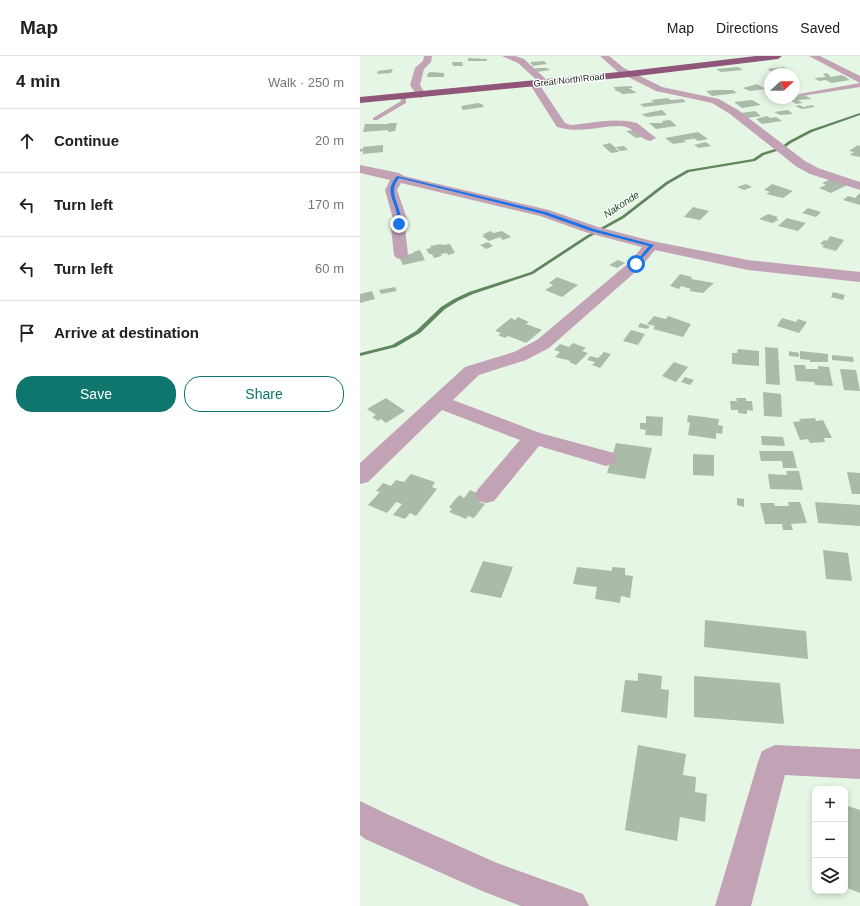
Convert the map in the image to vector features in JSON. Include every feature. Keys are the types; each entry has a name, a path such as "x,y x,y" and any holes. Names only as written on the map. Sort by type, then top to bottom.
{"highway":[{"name":"Great North Road","path":"360,100 629,74 741,58 778,56"}],"street":[{"path":"421,95 415,86 420,68 427,62 428,56"},
{"path":"506,56 521,61 539,83 561,126 571,128 628,123 650,138"},
{"path":"604,56 621,70 663,90 701,97 723,105 801,164 814,172 860,186"},
{"path":"813,56 860,80"},
{"path":"360,169 544,213 593,230 652,245 748,265 860,277"},
{"path":"398,177 391,190 400,219 398,228 401,255"},
{"path":"360,476 472,371 520,356 543,344 636,264 652,245"},
{"path":"439,402 534,438 606,458"},
{"path":"486,495 534,438"},
{"path":"733,906 773,762 775,760 787,760 860,764"},
{"path":"360,817 377,827 494,879 571,906"}],"lane":[{"path":"802,94 860,85"},
{"path":"374,119 404,102 403,96"}],"building":[{"path":"468,58 487,59 487,61 468,61"},
{"path":"544,61 547,64 533,66 530,62"},
{"path":"452,62 462,62 463,66 453,66"},
{"path":"738,67 743,70 721,72 716,69"},
{"path":"547,68 550,70 537,72 533,69"},
{"path":"393,69 391,73 377,74 378,71"},
{"path":"428,73 444,73 444,77 427,77"},
{"path":"827,73 831,77 842,75 850,80 831,83 826,80 819,81 814,78 826,77 823,74"},
{"path":"757,84 764,89 750,91 743,88"},
{"path":"631,86 633,88 629,88 637,93 622,94 616,91 614,87"},
{"path":"733,90 737,93 712,96 706,91"},
{"path":"800,94 802,94 812,99 800,100"},
{"path":"668,98 670,100 683,99 686,102 644,107 640,104 654,102 651,100"},
{"path":"752,100 761,105 742,108 734,102"},
{"path":"478,103 482,104 484,107 463,110 461,106"},
{"path":"800,105 803,107 812,105 815,107 802,109 795,106"},
{"path":"662,110 667,115 646,117 642,114"},
{"path":"788,110 793,114 780,115 774,112"},
{"path":"755,111 761,116 747,118 741,113"},
{"path":"767,116 770,118 776,117 782,121 762,124 756,119"},
{"path":"670,120 677,126 656,129 649,123 663,123 662,121"},
{"path":"397,123 395,131 388,132 388,130 363,132 365,124"},
{"path":"634,130 642,137 636,138 626,131"},
{"path":"698,132 708,139 698,141 689,135 694,139 684,140 686,142 673,144 665,138"},
{"path":"706,142 711,146 699,148 694,145"},
{"path":"610,143 619,152 611,153 602,145"},
{"path":"383,145 383,152 363,154 363,151 360,152 360,149 363,149 363,147"},
{"path":"858,145 860,146 860,157 850,155 854,152 849,151"},
{"path":"624,146 628,150 620,151 616,147"},
{"path":"831,179 847,185 831,193 819,188 826,185 822,183"},
{"path":"746,184 752,187 744,190 737,187"},
{"path":"772,184 793,191 783,198 766,194 770,192 764,190"},
{"path":"860,193 860,205 843,200 848,196 855,198"},
{"path":"693,207 709,211 700,220 684,217"},
{"path":"808,208 821,212 816,217 802,213"},
{"path":"768,214 778,217 776,219 779,220 772,223 759,219"},
{"path":"787,218 806,223 798,231 778,226"},
{"path":"491,231 493,233 502,231 511,237 503,240 500,237 489,241 482,236 485,235 483,234"},
{"path":"830,236 844,240 836,251 822,247 824,245 820,244 824,240 827,241"},
{"path":"488,242 493,246 486,249 480,245"},
{"path":"450,244 455,253 448,255 447,253 441,254 442,256 434,258 426,249 431,248 430,246"},
{"path":"420,250 425,260 403,265 399,257"},
{"path":"618,260 625,263 617,268 609,265"},
{"path":"680,274 692,277 691,279 714,283 703,293 689,291 691,289 681,286 679,289 670,286"},
{"path":"557,277 578,285 562,297 545,290 553,285 549,283"},
{"path":"395,287 397,291 381,294 379,290"},
{"path":"372,291 375,299 360,303 360,294"},
{"path":"833,292 845,295 843,300 831,297"},
{"path":"654,316 666,319 668,316 691,324 683,337 653,329 655,326 647,324"},
{"path":"518,317 529,322 526,324 542,330 526,343 508,336 505,338 498,335 501,333 495,331 511,318 515,320"},
{"path":"782,318 796,322 798,319 807,322 799,333 777,326"},
{"path":"640,323 650,326 647,329 638,327"},
{"path":"631,330 645,334 638,345 623,341"},
{"path":"573,343 586,348 582,351 588,353 576,365 569,362 571,361 555,357 560,352 554,350 560,344 569,347"},
{"path":"765,347 778,348 780,385 766,384"},
{"path":"738,349 759,351 759,366 732,364 732,353 737,353"},
{"path":"789,351 799,353 799,357 789,356"},
{"path":"800,351 828,354 828,362 810,362 810,360 800,359"},
{"path":"604,352 611,354 600,368 592,365 595,362 587,360 590,356 598,358"},
{"path":"832,355 853,357 854,362 832,360"},
{"path":"674,362 688,367 676,382 662,376"},
{"path":"794,365 805,365 806,369 818,369 818,366 829,367 833,386 815,385 814,382 796,381"},
{"path":"840,369 856,370 860,391 844,390"},
{"path":"685,377 694,380 690,385 681,382"},
{"path":"763,392 781,394 782,417 764,416"},
{"path":"386,398 405,411 386,423 381,419 378,421 372,417 376,415 367,409"},
{"path":"736,398 746,398 746,401 752,401 753,411 747,410 747,414 738,413 738,410 731,410 730,401 737,401"},
{"path":"688,415 719,419 718,425 723,426 722,434 716,433 716,439 688,435 690,423 687,422"},
{"path":"646,416 663,417 662,436 645,435 646,430 640,429 640,423 646,423"},
{"path":"815,418 816,421 823,420 832,438 824,438 825,442 810,443 808,439 800,440 793,422 801,421 799,419"},
{"path":"761,436 783,437 785,446 762,445"},
{"path":"616,443 652,448 645,479 607,473"},
{"path":"759,451 793,451 797,468 783,468 782,461 761,461"},
{"path":"693,454 714,455 714,476 693,475"},
{"path":"786,471 799,471 803,490 770,489 768,474 787,475"},
{"path":"847,472 860,473 860,494 852,494"},
{"path":"411,474 435,482 432,487 437,489 416,516 410,513 405,519 393,515 402,504 396,502 387,513 368,505 380,492 376,491 383,483 391,486 396,480 404,482"},
{"path":"470,490 484,496 479,502 485,504 474,518 468,516 466,519 449,512 452,509 449,507 459,495 464,498"},
{"path":"737,498 744,499 744,507 737,505"},
{"path":"788,502 800,502 807,523 791,524 793,530 783,530 782,524 765,524 760,503 774,503 775,506 789,506"},
{"path":"815,502 860,505 860,526 818,523"},
{"path":"823,550 848,553 852,581 826,579"},
{"path":"483,561 513,567 501,598 470,592"},
{"path":"577,567 612,571 612,567 625,568 625,575 633,576 630,598 621,596 620,603 595,599 597,587 573,584"},
{"path":"705,620 806,631 808,659 704,647"},
{"path":"638,673 662,676 661,689 669,690 667,718 621,712 625,680 638,681"},
{"path":"694,676 780,683 784,724 694,717"},
{"path":"638,745 686,754 683,775 696,777 695,792 707,794 705,822 680,817 677,841 625,830"},
{"path":"848,806 860,810 860,893 848,888"}],"waterway":[{"name":"Nakonde","path":"360,355 394,346 418,332 443,308 456,300 471,293 532,273 587,237 623,217 667,183 688,171 754,160 763,154 782,148 811,131 860,114"}],"route":[{"path":"399,224 400,217 391,190 398,177 544,213 593,230 652,245 636,264"}]}
